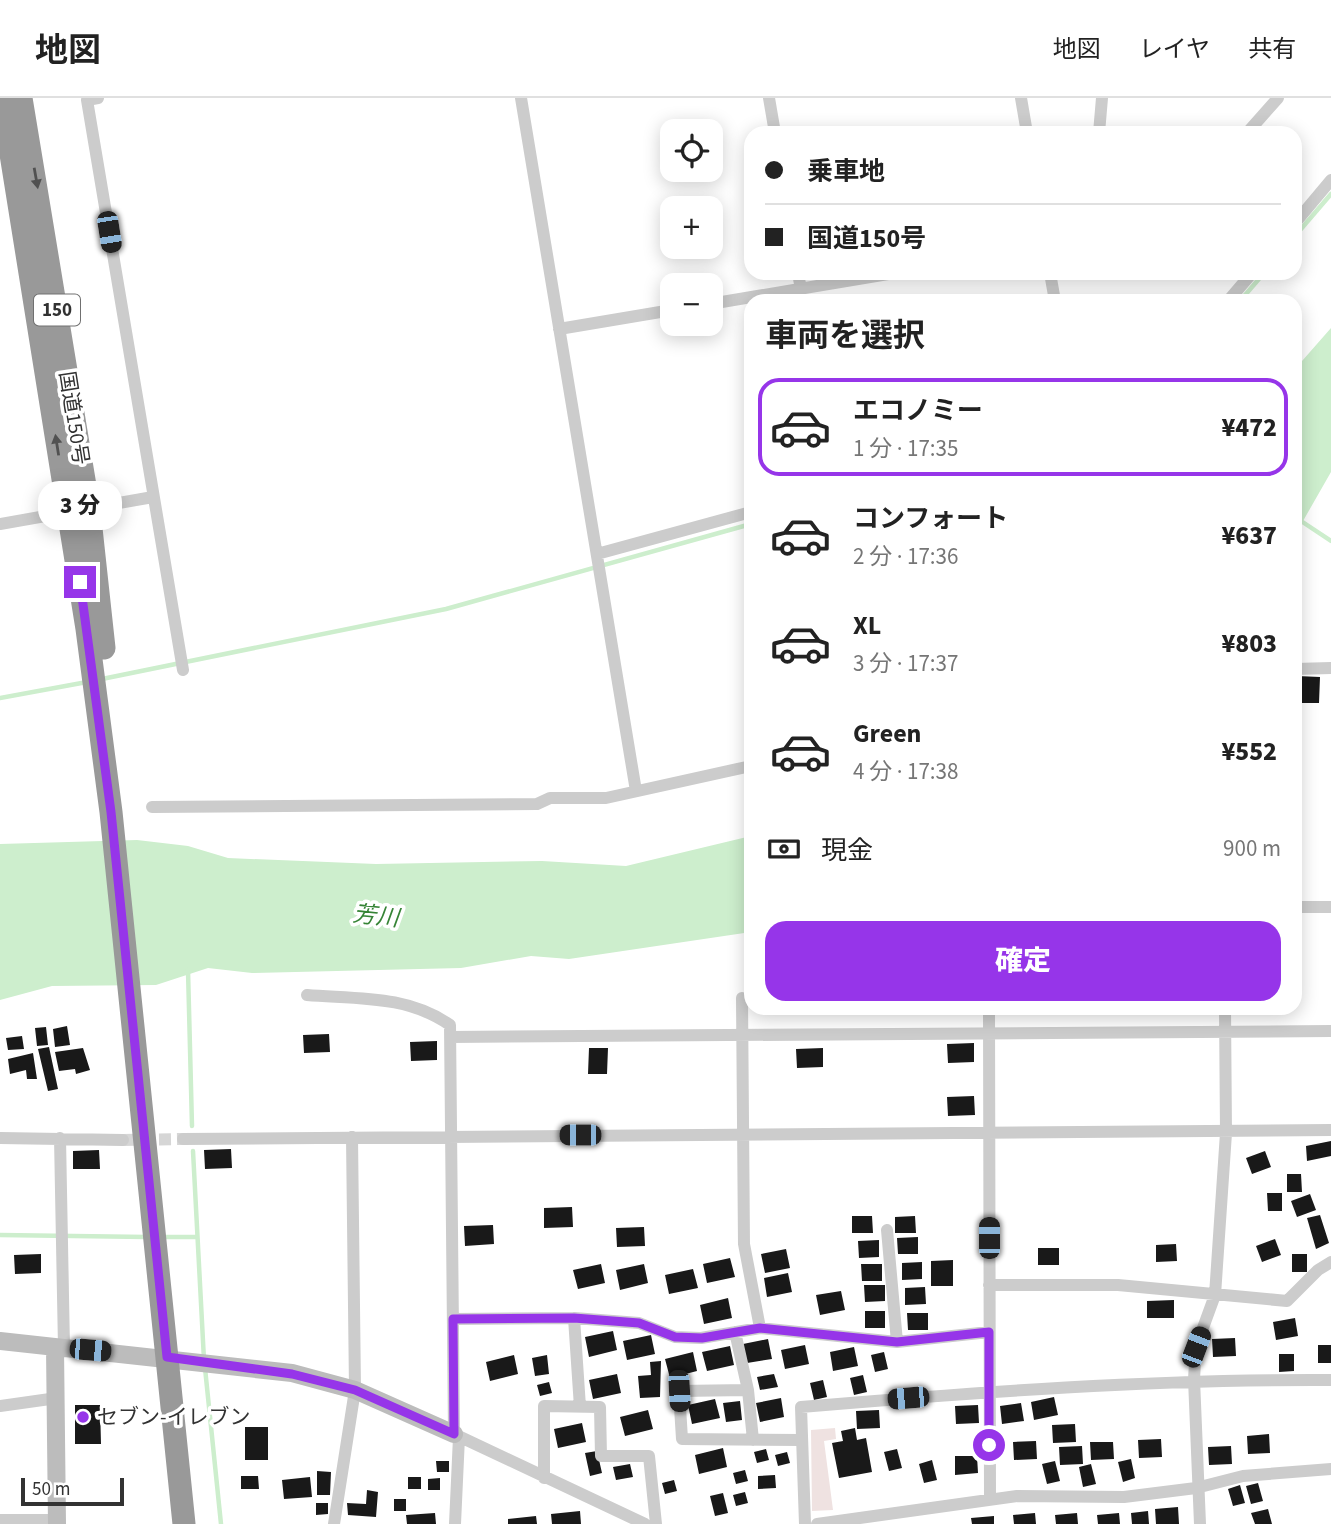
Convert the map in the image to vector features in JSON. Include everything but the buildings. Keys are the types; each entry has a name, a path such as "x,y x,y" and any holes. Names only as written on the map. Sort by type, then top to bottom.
{"highway":[{"name":"150","path":"2,98 4,137"},
{"path":"4,137 26,102"},
{"name":"国道150号","path":"26,102 79,511 87,629 111,812 184,1524"},
{"name":"国道150号","path":"4,137 79,511"}],"street":[{"path":"99,98 86,100 183,670"},
{"path":"521,98 636,791"},
{"path":"769,98 774,126"},
{"path":"1021,98 1026,126"},
{"path":"1100,126 1102,98"},
{"path":"1253,126 1278,98"},
{"path":"1302,215 1331,180"},
{"path":"806,294 865,280"},
{"path":"1234,294 1246,280"},
{"path":"723,303 744,301"},
{"path":"559,329 660,312"},
{"path":"0,524 153,497"},
{"path":"597,555 744,514"},
{"path":"1302,669 1331,668"},
{"path":"152,807 537,804 550,798 606,797 744,768"},
{"path":"1302,907 1331,907"},
{"path":"307,995 401,1001 434,1014 450,1025 450,1228 457,1436 455,1524"},
{"path":"742,998 741,1135 744,1244 760,1328"},
{"path":"989,1015 990,1500"},
{"path":"1200,1524 1196,1488 1194,1379 1196,1347 1215,1295 1226,1133 1225,1015"},
{"path":"450,1037 1331,1031"},
{"path":"183,1139 1226,1133 1331,1130"},
{"path":"334,1524 355,1390 352,1137"},
{"path":"0,1138 123,1140"},
{"path":"0,1520 57,1522 60,1138"},
{"path":"887,1230 897,1342"},
{"path":"989,1285 1118,1285 1287,1301 1318,1270 1331,1262"},
{"path":"453,1319 574,1318 639,1323 675,1337 702,1338 760,1328 897,1342 989,1332"},
{"path":"574,1318 580,1407"},
{"path":"735,1332 748,1390 753,1440"},
{"path":"0,1341 167,1357 292,1374 355,1390 645,1524"},
{"path":"805,1524 801,1407 989,1391 1194,1379 1331,1380"},
{"path":"748,1390 679,1391 682,1439 802,1440"},
{"path":"0,1406 57,1398"},
{"path":"544,1478 544,1406 600,1407 601,1455 649,1456 656,1524"},
{"path":"817,1524 1017,1496 1124,1497 1196,1488 1243,1476 1331,1469"}],"shaded area":[{"path":"835,1428 836,1439 824,1441 833,1510 812,1511 811,1430"}],"water":[{"path":"1331,328 1331,472 1302,523 1302,361"},
{"name":"芳川","path":"744,838 744,933 569,959 531,956 461,968 252,973 208,968 156,985 52,986 0,1000 0,844 137,840 188,846 228,858 376,864 542,861 626,866"}],"waterway":[{"path":"1302,228 1331,194"},
{"path":"1246,294 1258,280"},
{"path":"1302,522 1331,541"},
{"path":"102,679 446,609 744,526"},
{"path":"0,698 87,682"},
{"path":"188,970 192,1126"},
{"path":"193,1151 204,1360"},
{"path":"0,1235 147,1237"},
{"path":"162,1237 196,1237"},
{"path":"205,1368 221,1524"}],"tunnel":[{"path":"123,1140 183,1139"}],"place":[{"name":"セブン-イレブン","path":"83,1417"}],"route":[{"path":"80,582 111,812 167,1357 292,1374 355,1390 454,1434 453,1319 574,1318 639,1323 675,1337 702,1338 760,1328 897,1342 989,1332 989,1445"}]}
